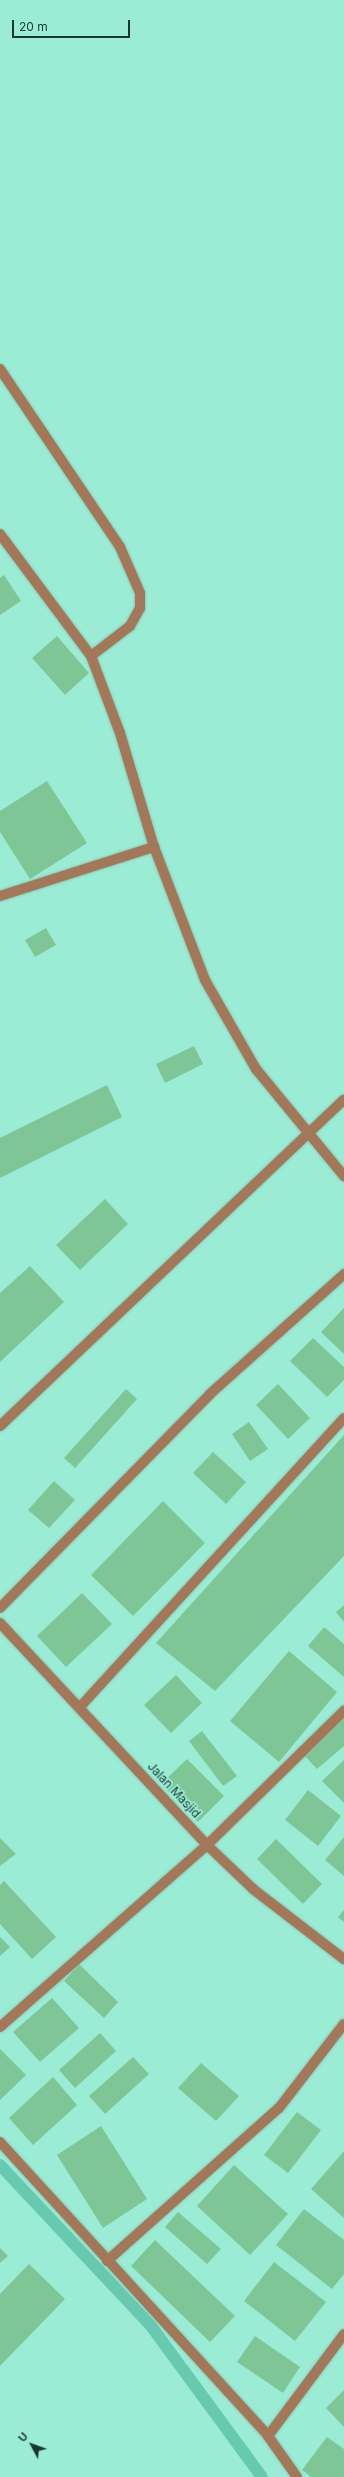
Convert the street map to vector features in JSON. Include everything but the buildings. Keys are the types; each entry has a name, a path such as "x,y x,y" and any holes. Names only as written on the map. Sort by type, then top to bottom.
{"street":[{"path":"0,369 120,547 140,593 140,608 130,626 91,656"},
{"path":"0,534 91,656 120,733 154,847 205,980 256,1069 344,1176"},
{"path":"0,896 154,847"},
{"path":"0,1426 344,1100"},
{"path":"0,1608 210,1394 344,1274"},
{"path":"80,1707 344,1418"},
{"name":"Jalan Masjid","path":"0,1623 80,1707 207,1845 253,1889 344,1959"},
{"path":"0,2027 98,1939 207,1845 344,1711"},
{"path":"107,2261 279,2108 344,2024"},
{"path":"0,2142 268,2436 297,2477"},
{"path":"268,2436 344,2334"}],"waterway":[{"path":"0,2165 151,2326 262,2477"}]}
